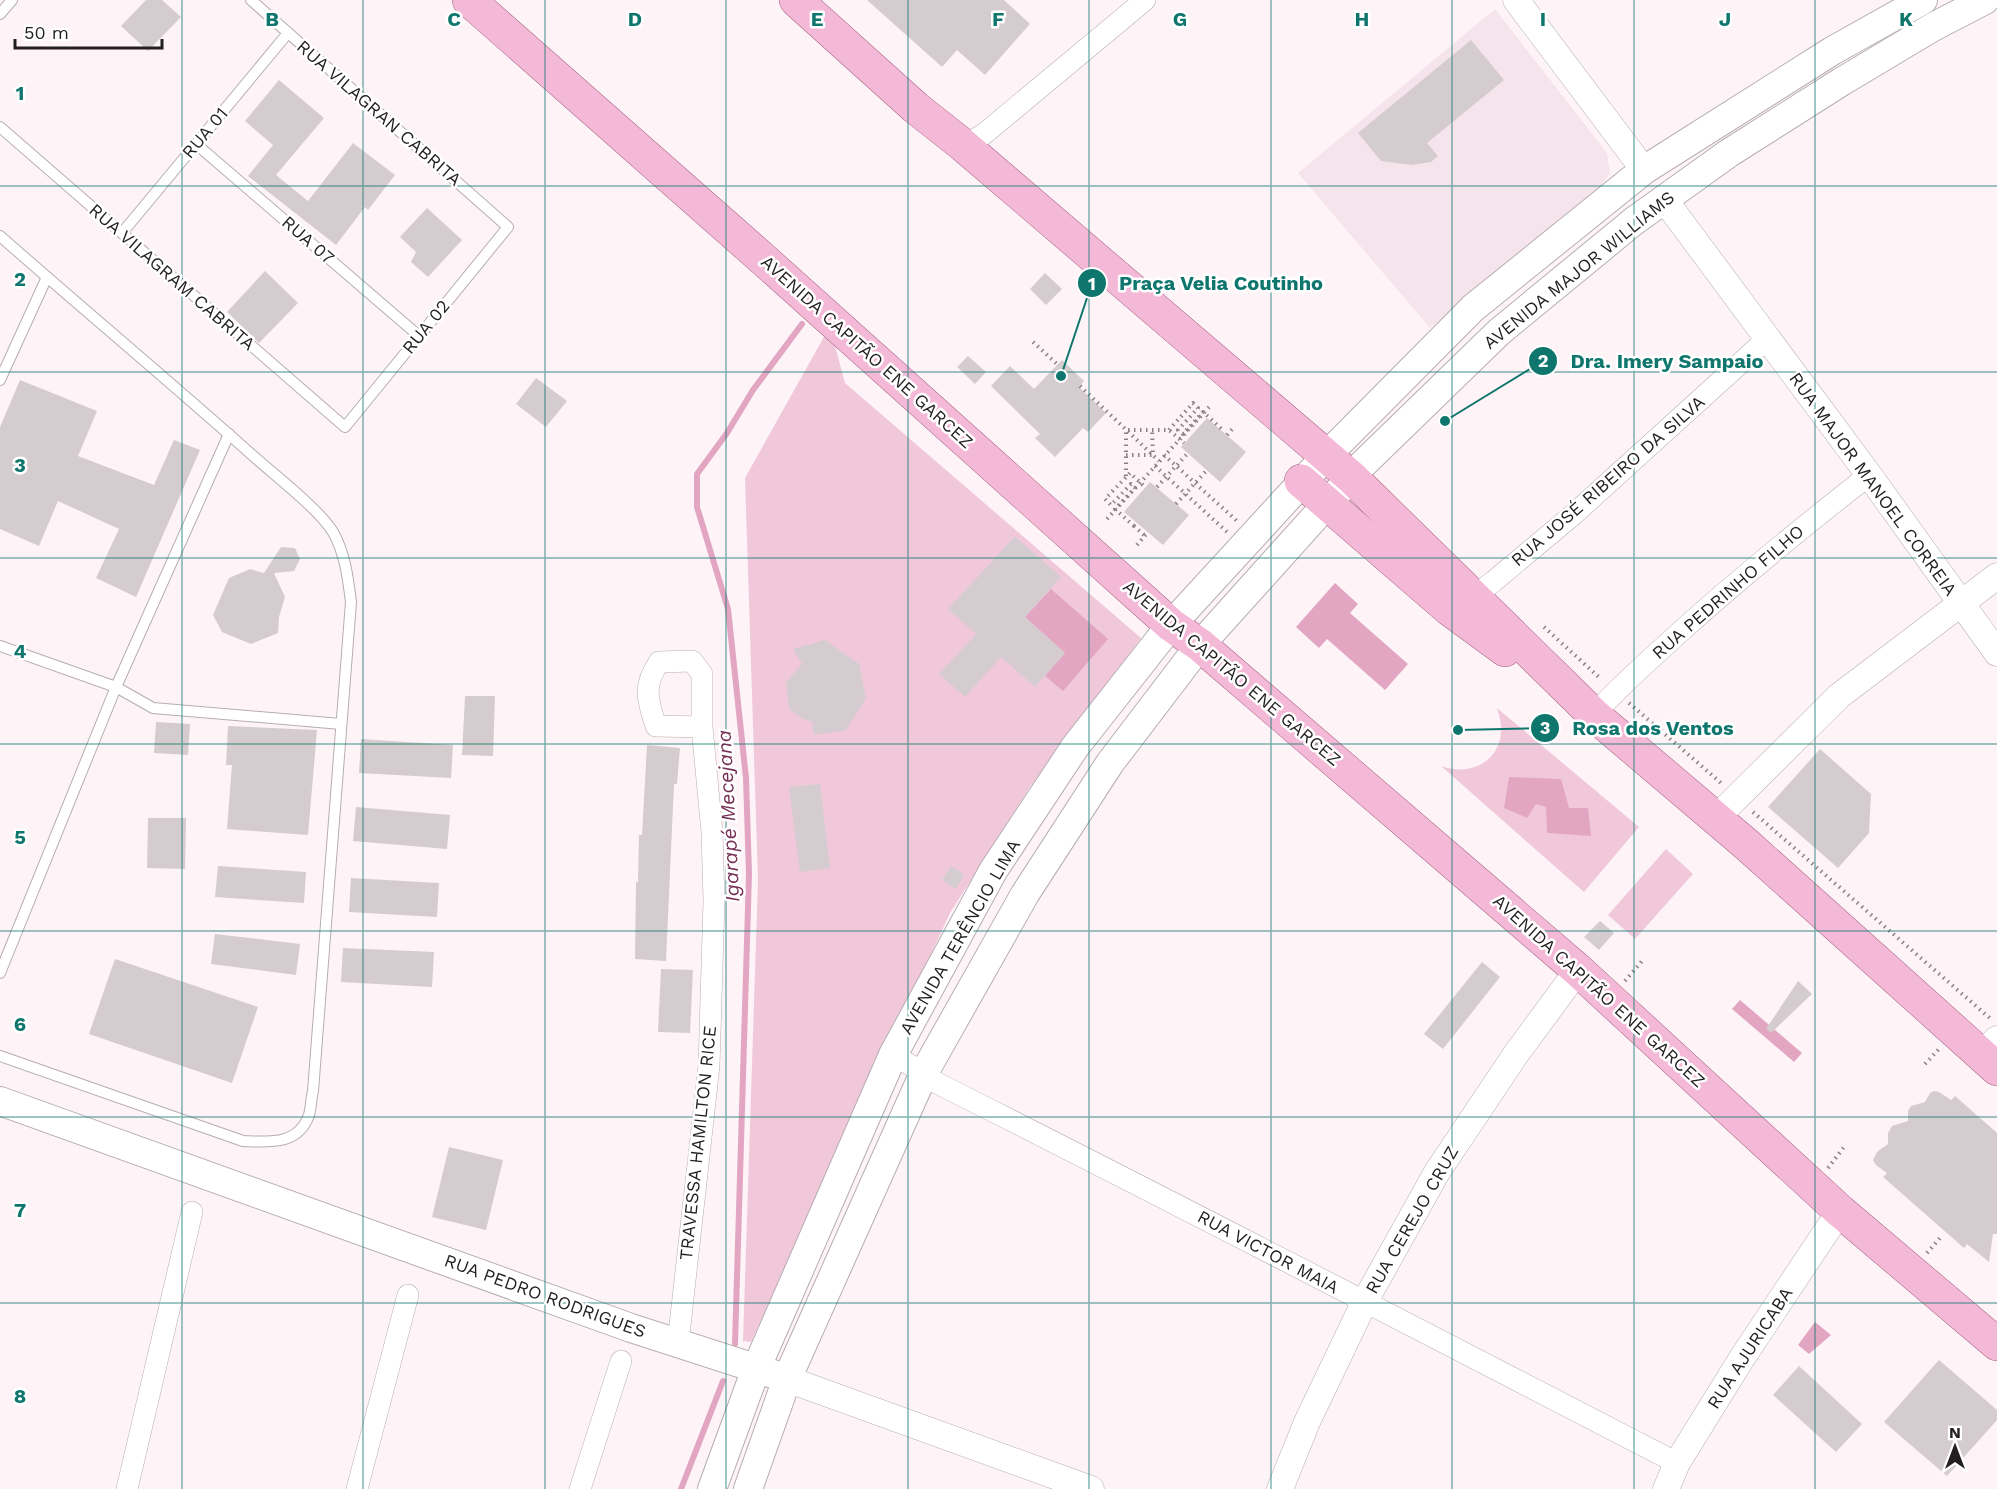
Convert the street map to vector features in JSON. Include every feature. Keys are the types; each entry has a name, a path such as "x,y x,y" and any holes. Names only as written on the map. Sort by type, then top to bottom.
{"main road":[{"name":"AVENIDA CAPITÃO ENE GARCEZ","path":"469,0 764,260 1171,625 1200,645 1578,970 1840,1211 1997,1344"},
{"path":"796,0 915,108 964,146 1351,477 1594,715"},
{"name":"AVENIDA MAJOR WILLIAMS","path":"1326,456 1473,308 1644,170 1832,51 1923,0"},
{"name":"AVENIDA MAJOR WILLIAMS","path":"1351,477 1498,332 1634,221 1729,153 1840,82 1933,27 1985,0"},
{"name":"AVENIDA TERÊNCIO LIMA","path":"712,1489 752,1367 893,1055 993,871 1075,747 1171,625 1326,456"},
{"name":"AVENIDA TERÊNCIO LIMA","path":"748,1489 787,1379 924,1072 1025,894 1110,763 1200,645 1351,477"},
{"path":"1301,481 1449,609 1594,715 1992,1054"},
{"name":"RUA PEDRO RODRIGUES","path":"0,1101 683,1345 787,1379"}],"street":[{"path":"964,146 984,134 1145,0"},
{"path":"1516,0 1644,170"},
{"name":"RUA MAJOR MANOEL CORREIA","path":"1664,199 1869,475 1997,653"},
{"name":"RUA JOSÉ RIBEIRO DA SILVA","path":"1474,596 1494,582 1574,514 1767,339"},
{"name":"RUA PEDRINHO FILHO","path":"1594,715 1615,691 1706,609 1798,530 1869,475"},
{"path":"1716,818 1839,696 1997,576"},
{"name":"TRAVESSA HAMILTON RICE","path":"683,1345 709,1066 714,890 712,832 702,727"},
{"name":"RUA CEREJO CRUZ","path":"1280,1489 1307,1422 1364,1303 1437,1172 1516,1054 1578,970"},
{"name":"RUA VICTOR MAIA","path":"893,1055 924,1072 933,1081 1132,1181 1677,1463"},
{"name":"RUA AJURICABA","path":"1666,1489 1677,1463 1777,1304 1840,1211"},
{"path":"127,1489 192,1212"},
{"path":"357,1489 408,1295"},
{"path":"580,1489 621,1360"},
{"name":"RUA PEDRO RODRIGUES","path":"787,1379 1090,1489"}],"lane":[{"path":"0,14 12,0"},
{"name":"RUA VILAGRAN CABRITA","path":"251,0 508,227"},
{"name":"RUA 01","path":"122,233 288,33"},
{"name":"RUA VILAGRAM CABRITA","path":"0,127 345,427"},
{"name":"RUA 07","path":"196,144 419,336"},
{"name":"RUA 02","path":"345,427 508,227"},
{"path":"0,236 316,512 332,531 339,547 346,570 351,602 313,1091 308,1116 299,1130 280,1142 243,1141 0,1056"},
{"path":"0,380 4,358 46,277"},
{"path":"0,973 116,687 229,434"},
{"path":"0,646 116,687 153,708 341,724"}],"path":[{"path":"1033,342 1058,365"},
{"path":"1080,386 1160,461"},
{"path":"1169,430 1193,403 1198,408 1178,430 1183,434 1203,412 1226,433 1235,426"},
{"path":"1107,519 1211,405"},
{"path":"1126,477 1126,430 1169,430 1184,444"},
{"path":"1126,455 1153,454 1152,430"},
{"path":"1156,487 1188,453"},
{"path":"1164,455 1240,524"},
{"path":"1155,466 1230,534"},
{"path":"1176,504 1207,470"},
{"path":"1137,545 1146,534 1115,509 1135,488 1131,484 1111,505 1105,499 1130,473 1145,487"}],"shaded area":[{"path":"1495,9 1607,153 1610,173 1600,188 1430,328 1298,173"},
{"path":"825,335 834,342 845,383 1141,638 1030,787 950,913 751,1342 743,1341 758,880 745,478"},
{"path":"1335,583 1358,604 1350,613 1408,664 1385,690 1327,639 1319,648 1296,627"},
{"path":"1051,589 1108,639 1063,691 1045,676 1065,653 1025,617"},
{"path":"1497,708 1639,827 1584,892 1441,766 1451,769 1471,768 1488,759 1499,743 1501,732"},
{"path":"1509,777 1561,779 1569,808 1588,808 1591,836 1547,833 1546,807 1536,804 1527,818 1504,808"},
{"path":"1666,849 1693,874 1635,939 1608,915"},
{"path":"1740,1000 1802,1053 1794,1062 1732,1009"},
{"path":"1815,1322 1831,1335 1809,1354 1798,1345"}],"building":[{"path":"146,0 162,0 181,17 148,51 121,26"},
{"path":"867,0 1004,0 1030,24 985,75 957,50 942,67"},
{"path":"1471,40 1504,80 1427,143 1438,156 1431,162 1412,165 1381,161 1358,133"},
{"path":"279,80 324,118 276,175 308,201 353,143 395,175 368,210 365,207 336,245 248,176 273,145 245,121"},
{"path":"427,208 462,240 428,277 411,262 416,252 400,237"},
{"path":"265,271 298,303 259,343 227,312"},
{"path":"1045,273 1062,289 1046,305 1030,289"},
{"path":"968,356 986,372 975,384 957,367"},
{"path":"1062,360 1084,381 1079,387 1106,413 1088,432 1083,428 1055,457 1035,438 1040,434 991,386 1010,366 1034,389"},
{"path":"536,378 567,401 546,427 516,404"},
{"path":"20,380 97,411 78,456 154,485 174,440 200,450 136,597 96,578 119,529 58,501 39,546 0,529 0,427"},
{"path":"1207,418 1246,452 1220,482 1181,447"},
{"path":"1150,482 1189,515 1163,545 1124,512"},
{"path":"1015,536 1061,577 1025,617 1065,653 1035,687 1001,657 965,697 939,674 976,634 948,609"},
{"path":"281,547 295,548 300,559 294,571 274,573 285,597 279,617 278,633 251,644 222,632 213,615 229,578 250,569 264,573"},
{"path":"825,640 859,664 866,699 846,730 814,735 812,722 803,719 789,709 786,682 802,664 793,649"},
{"path":"465,696 495,696 493,756 462,755"},
{"path":"156,722 190,724 188,755 154,753"},
{"path":"228,726 317,730 308,835 227,829 232,765 226,765"},
{"path":"361,739 453,745 451,778 359,773"},
{"path":"647,745 680,748 677,784 674,784 666,961 635,959 636,882 638,882 639,835 642,835"},
{"path":"1820,749 1871,794 1869,833 1838,868 1768,807"},
{"path":"820,784 830,868 800,872 789,787"},
{"path":"356,807 450,815 447,849 353,841"},
{"path":"148,818 186,818 185,869 147,868"},
{"path":"218,866 306,872 304,903 215,897"},
{"path":"951,866 964,874 956,889 942,880"},
{"path":"351,878 439,883 437,917 349,912"},
{"path":"1600,921 1614,933 1599,950 1584,937"},
{"path":"215,934 300,944 296,975 211,964"},
{"path":"343,948 434,952 432,987 341,982"},
{"path":"115,959 258,1007 232,1083 89,1034"},
{"path":"1482,962 1500,977 1443,1049 1424,1034"},
{"path":"661,969 693,970 690,1033 658,1032"},
{"path":"1798,981 1812,994 1771,1033 1766,1029"},
{"path":"1934,1091 1951,1100 1955,1096 1997,1133 1997,1234 1993,1234 1989,1262 1967,1244 1964,1248 1883,1177 1887,1173 1873,1160 1877,1152 1888,1144 1888,1133 1892,1126 1908,1121 1908,1111 1911,1106 1925,1102 1930,1093"},
{"path":"449,1147 503,1160 486,1230 432,1217"},
{"path":"1939,1360 1997,1410 1997,1420 1947,1476 1884,1422"},
{"path":"1799,1366 1862,1424 1836,1452 1773,1395"}],"waterway":[{"name":"Igarapé Mecejana","path":"735,1344 749,874 746,778 728,609 697,507 697,474 727,433 753,390 802,324"},
{"name":"Igarapé Mecejana","path":"681,1489 723,1381"}],"place":[{"name":"Praça Velia Coutinho","path":"1061,376"},
{"name":"Dra. Imery Sampaio","path":"1445,421"},
{"name":"Rosa dos Ventos","path":"1458,730"}]}
